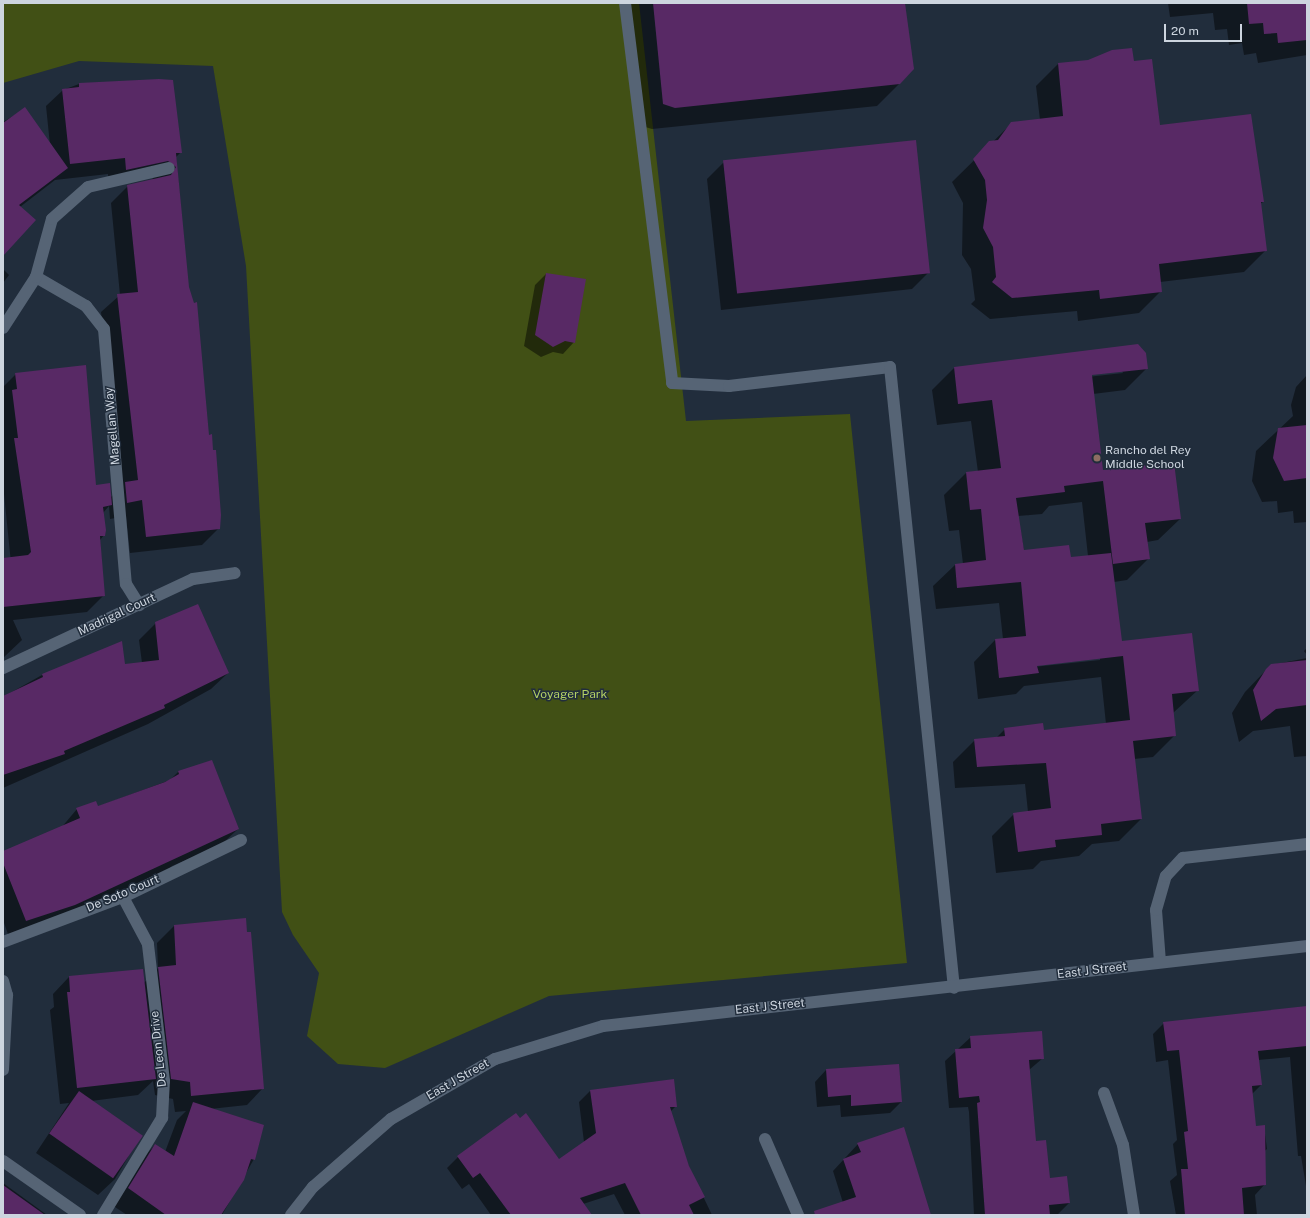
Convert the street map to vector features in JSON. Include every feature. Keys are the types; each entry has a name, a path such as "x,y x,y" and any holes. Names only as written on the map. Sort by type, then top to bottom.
{"street":[{"path":"626,3 672,382 728,386 890,367 954,988"},
{"path":"3,328 36,277 52,219 88,186 169,168"},
{"name":"Magellan Way","path":"36,277 86,306 104,329 126,584 139,605"},
{"name":"Madrigal Court","path":"3,668 193,580 235,573"},
{"name":"De Soto Court","path":"3,942 123,896 241,840"},
{"path":"1160,962 1156,910 1166,876 1183,858 1307,844"},
{"name":"De Leon Drive","path":"102,1215 162,1118 164,1081 148,944 123,896"},
{"name":"East J Street","path":"291,1215 313,1187 391,1119 495,1059 603,1026 954,988 1160,962 1307,946"},
{"path":"3,981 5,996 3,1070"},
{"path":"1104,1093 1123,1145 1134,1215"},
{"path":"765,1138 798,1215"},
{"path":"3,1161 80,1215"}],"green space":[{"name":"Voyager Park","path":"3,3 639,3 686,421 850,414 907,963 549,996 385,1068 338,1064 307,1036 319,973 293,935 282,912 246,266 213,66 79,61 3,83"}],"building":[{"path":"653,3 905,3 914,69 900,84 675,108 663,104"},
{"path":"1247,3 1307,3 1307,40 1278,43 1277,33 1264,34 1263,23 1249,24"},
{"path":"1132,48 1134,61 1152,59 1160,125 1251,114 1264,202 1261,202 1267,251 1159,264 1162,292 1100,299 1099,290 1012,298 992,282 996,277 993,247 983,228 987,200 985,180 973,159 989,141 998,140 1011,122 1063,116 1058,63 1088,60 1112,50"},
{"path":"159,79 173,80 182,153 176,153 189,287 194,303 197,302 209,435 212,434 213,450 216,450 221,515 220,529 146,537 142,500 127,503 125,482 138,480 117,294 138,292 127,185 171,175 176,167 168,161 126,170 125,158 70,164 62,89 79,87 79,83"},
{"path":"25,107 68,168 19,205 36,220 3,256 3,123"},
{"path":"916,140 930,273 737,294 723,160"},
{"path":"546,273 586,279 575,343 565,341 553,347 535,335"},
{"path":"1138,344 1146,353 1148,369 1092,375 1103,470 1174,462 1181,519 1145,523 1150,559 1113,564 1103,481 1064,486 1065,492 1016,498 1024,550 1069,545 1071,557 1111,553 1122,641 1192,633 1199,691 1172,694 1176,736 1133,741 1142,819 1101,824 1102,835 1055,840 1056,847 1018,852 1013,813 1051,808 1046,763 977,767 974,739 1005,736 1004,728 1043,723 1044,730 1130,720 1123,656 1037,666 1039,673 999,678 995,639 1026,636 1021,582 957,588 955,564 986,560 981,509 970,510 966,472 1001,468 992,400 958,404 954,367"},
{"path":"86,365 96,485 110,483 112,505 103,507 106,530 105,536 100,536 105,596 3,607 3,558 28,555 31,552 14,438 18,438 12,390 17,389 15,373"},
{"path":"1307,425 1307,478 1284,481 1273,458 1278,428"},
{"path":"198,604 229,673 164,705 165,708 64,751 65,754 3,775 3,696 43,677 42,674 122,641 125,664 159,660 155,622"},
{"path":"1307,660 1307,705 1276,709 1261,721 1253,690 1266,669 1271,664"},
{"path":"212,760 239,829 75,905 26,921 3,863 3,851 80,818 76,808 96,801 98,806 165,782 179,774 178,771"},
{"path":"246,918 247,932 251,932 264,1089 191,1096 190,1082 171,1079 158,967 176,965 174,925"},
{"path":"143,969 156,1079 77,1088 67,992 70,992 69,976"},
{"path":"1307,1006 1307,1046 1258,1051 1262,1085 1252,1086 1256,1126 1265,1125 1266,1185 1242,1188 1244,1215 1185,1215 1181,1169 1188,1169 1184,1132 1188,1131 1179,1050 1167,1051 1163,1022"},
{"path":"1042,1031 1044,1059 1029,1060 1036,1141 1046,1140 1050,1178 1067,1176 1070,1203 1049,1205 1050,1215 985,1215 977,1103 980,1102 979,1096 959,1098 955,1049 971,1048 970,1036"},
{"path":"899,1064 902,1102 851,1106 851,1095 828,1097 826,1069"},
{"path":"674,1079 677,1107 670,1107 689,1166 705,1197 689,1205 694,1215 641,1215 625,1183 580,1198 592,1215 511,1215 480,1173 473,1178 457,1156 516,1113 520,1118 526,1113 559,1159 596,1133 590,1090"},
{"path":"79,1091 143,1136 113,1178 49,1134"},
{"path":"193,1102 264,1125 255,1160 251,1159 244,1180 221,1215 166,1215 128,1188 155,1144 174,1156"},
{"path":"904,1127 931,1215 815,1215 814,1211 856,1197 843,1159 861,1152 857,1143"},
{"path":"3,1185 45,1215 3,1215"}],"place":[{"name":"Rancho del Rey Middle School","path":"1097,458"}]}
